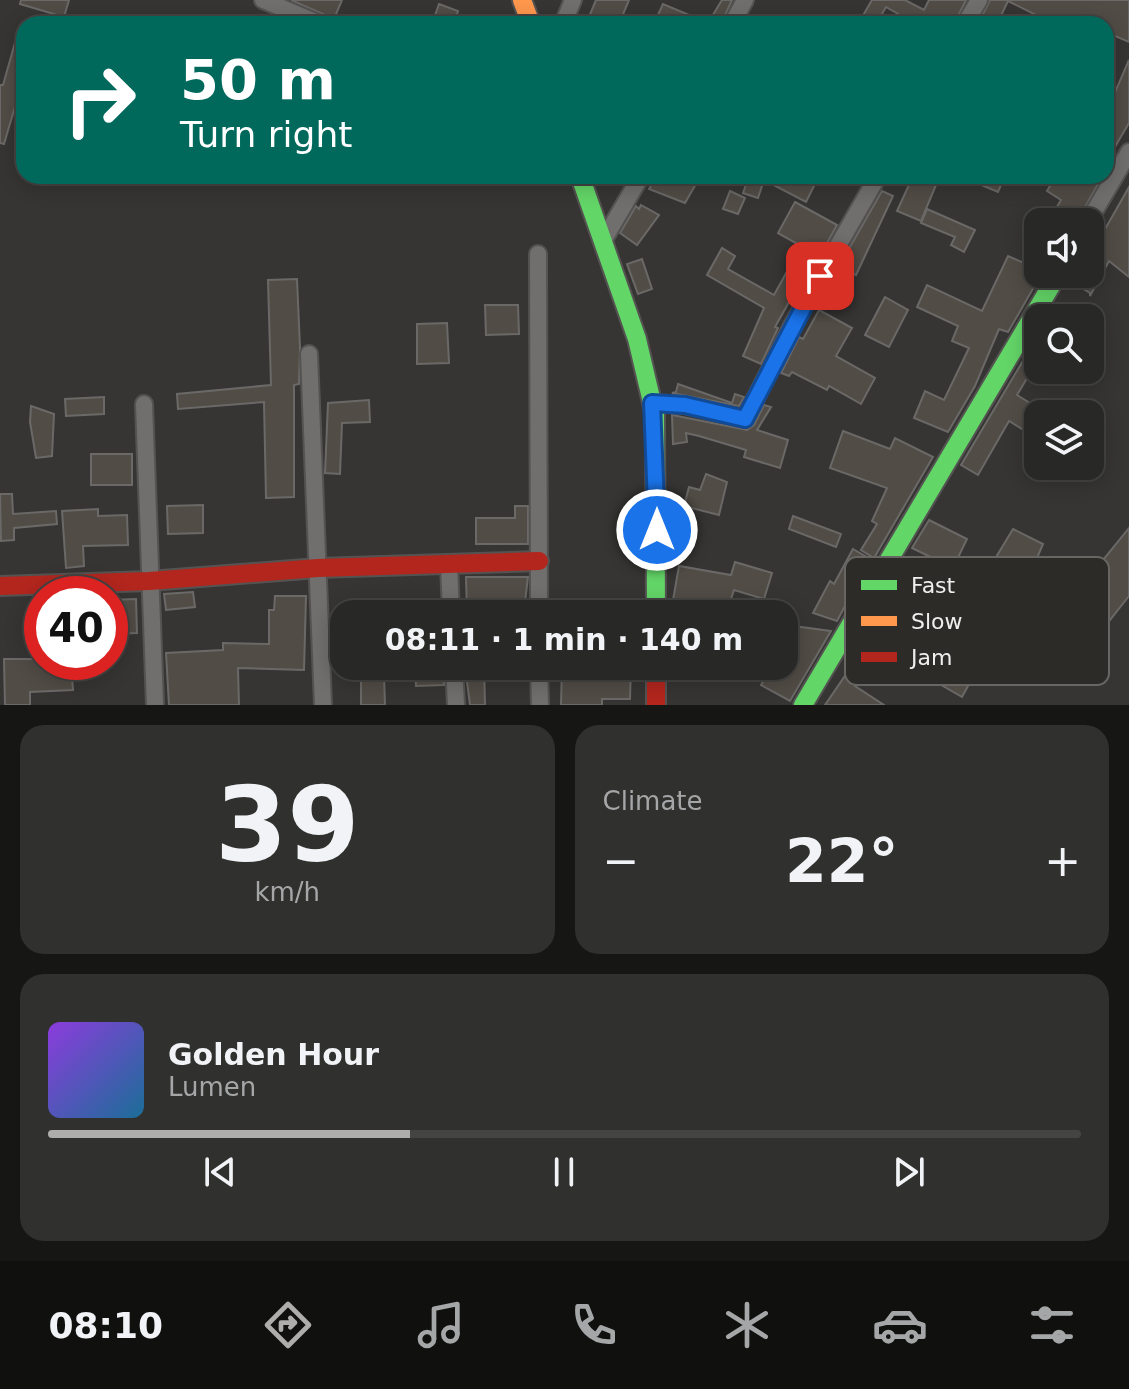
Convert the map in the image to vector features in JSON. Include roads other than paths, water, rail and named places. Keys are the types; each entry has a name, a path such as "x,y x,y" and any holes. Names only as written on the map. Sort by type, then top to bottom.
{"street":[{"path":"263,0 301,16"},
{"path":"1114,178 1129,152"},
{"path":"583,184 637,339 652,403 657,481 656,600"},
{"path":"603,241 636,184"},
{"path":"652,403 685,405 745,419 792,326 873,184"},
{"path":"1096,208 1110,184"},
{"path":"538,254 539,600"},
{"path":"891,557 1050,288"},
{"path":"309,354 323,705"},
{"path":"144,404 155,705"},
{"path":"0,586 149,581 318,568 539,561"},
{"path":"449,564 450,600"},
{"path":"803,705 845,634"},
{"path":"455,680 456,705"},
{"path":"539,680 540,705"},
{"path":"656,680 656,705"}]}
